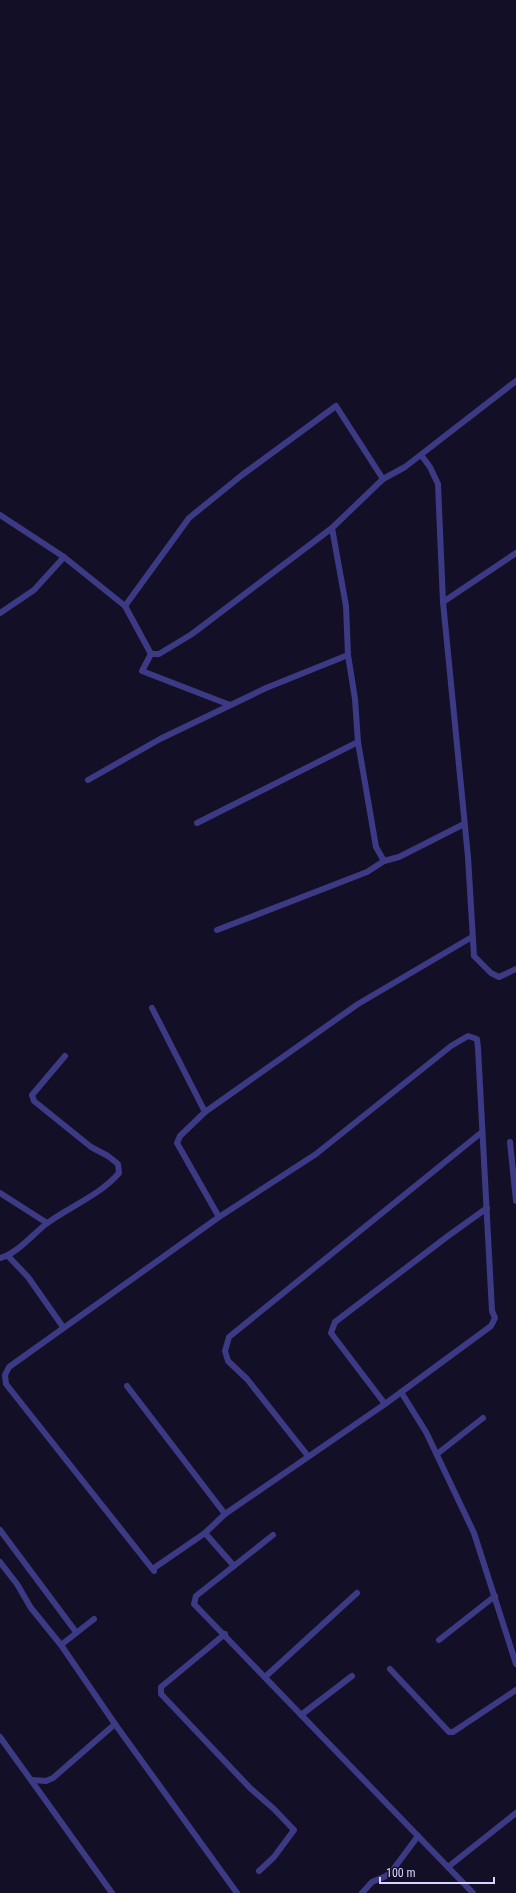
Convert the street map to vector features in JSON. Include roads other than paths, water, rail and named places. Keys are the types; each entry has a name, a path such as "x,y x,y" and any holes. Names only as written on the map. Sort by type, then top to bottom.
{"street":[{"path":"151,654 159,654 192,634 332,528 383,479 405,467 422,455 516,381"},
{"path":"125,606 189,518 242,475 336,406 383,479"},
{"path":"422,455 430,467 438,484 443,602 468,857 474,956 491,973 499,977 516,969"},
{"path":"0,514 64,557 125,606 151,654"},
{"path":"332,528 346,606 348,655 355,699 358,742 376,847 384,861"},
{"path":"443,602 516,553"},
{"path":"0,613 34,590 64,557"},
{"path":"151,654 142,671 230,705"},
{"path":"88,780 160,739 230,705 266,688 348,655"},
{"path":"197,823 358,742"},
{"path":"217,930 367,872 384,861 399,857 464,824"},
{"path":"219,1216 177,1143 180,1136 205,1112 358,1004 472,937"},
{"path":"152,1008 205,1112"},
{"path":"468,1036 477,1039 482,1132 492,1311 495,1318 491,1326 385,1404 225,1514 205,1533 154,1568 154,1571 6,1384 5,1375 9,1367 219,1216 316,1154 451,1046 468,1036"},
{"path":"0,1258 8,1256 47,1223 110,1184 119,1173 118,1164 91,1148 34,1100 32,1095 65,1056"},
{"path":"308,1456 247,1379 228,1361 225,1351 228,1337 482,1132"},
{"path":"510,1142 516,1201"},
{"path":"0,1193 47,1223"},
{"path":"385,1404 331,1333 335,1322 487,1208"},
{"path":"8,1256 28,1277 64,1327"},
{"path":"126,1386 225,1514"},
{"path":"401,1392 426,1432 474,1533 516,1664"},
{"path":"437,1454 483,1418"},
{"path":"0,1530 76,1632"},
{"path":"205,1533 234,1566"},
{"path":"274,1535 196,1596 194,1599 194,1604 225,1634 473,1893"},
{"path":"0,1562 17,1584 31,1608 61,1645 115,1724 237,1893"},
{"path":"265,1677 357,1593"},
{"path":"439,1640 495,1596"},
{"path":"61,1645 94,1619"},
{"path":"225,1634 161,1687 160,1690 161,1694 250,1788 274,1808 294,1830 274,1857 259,1872"},
{"path":"390,1669 449,1732 453,1732 516,1690"},
{"path":"301,1715 352,1676"},
{"path":"32,1780 46,1781 53,1778 115,1724"},
{"path":"0,1737 112,1893"},
{"path":"448,1867 516,1813"},
{"path":"362,1893 372,1882 386,1876 392,1871 418,1836"}]}
